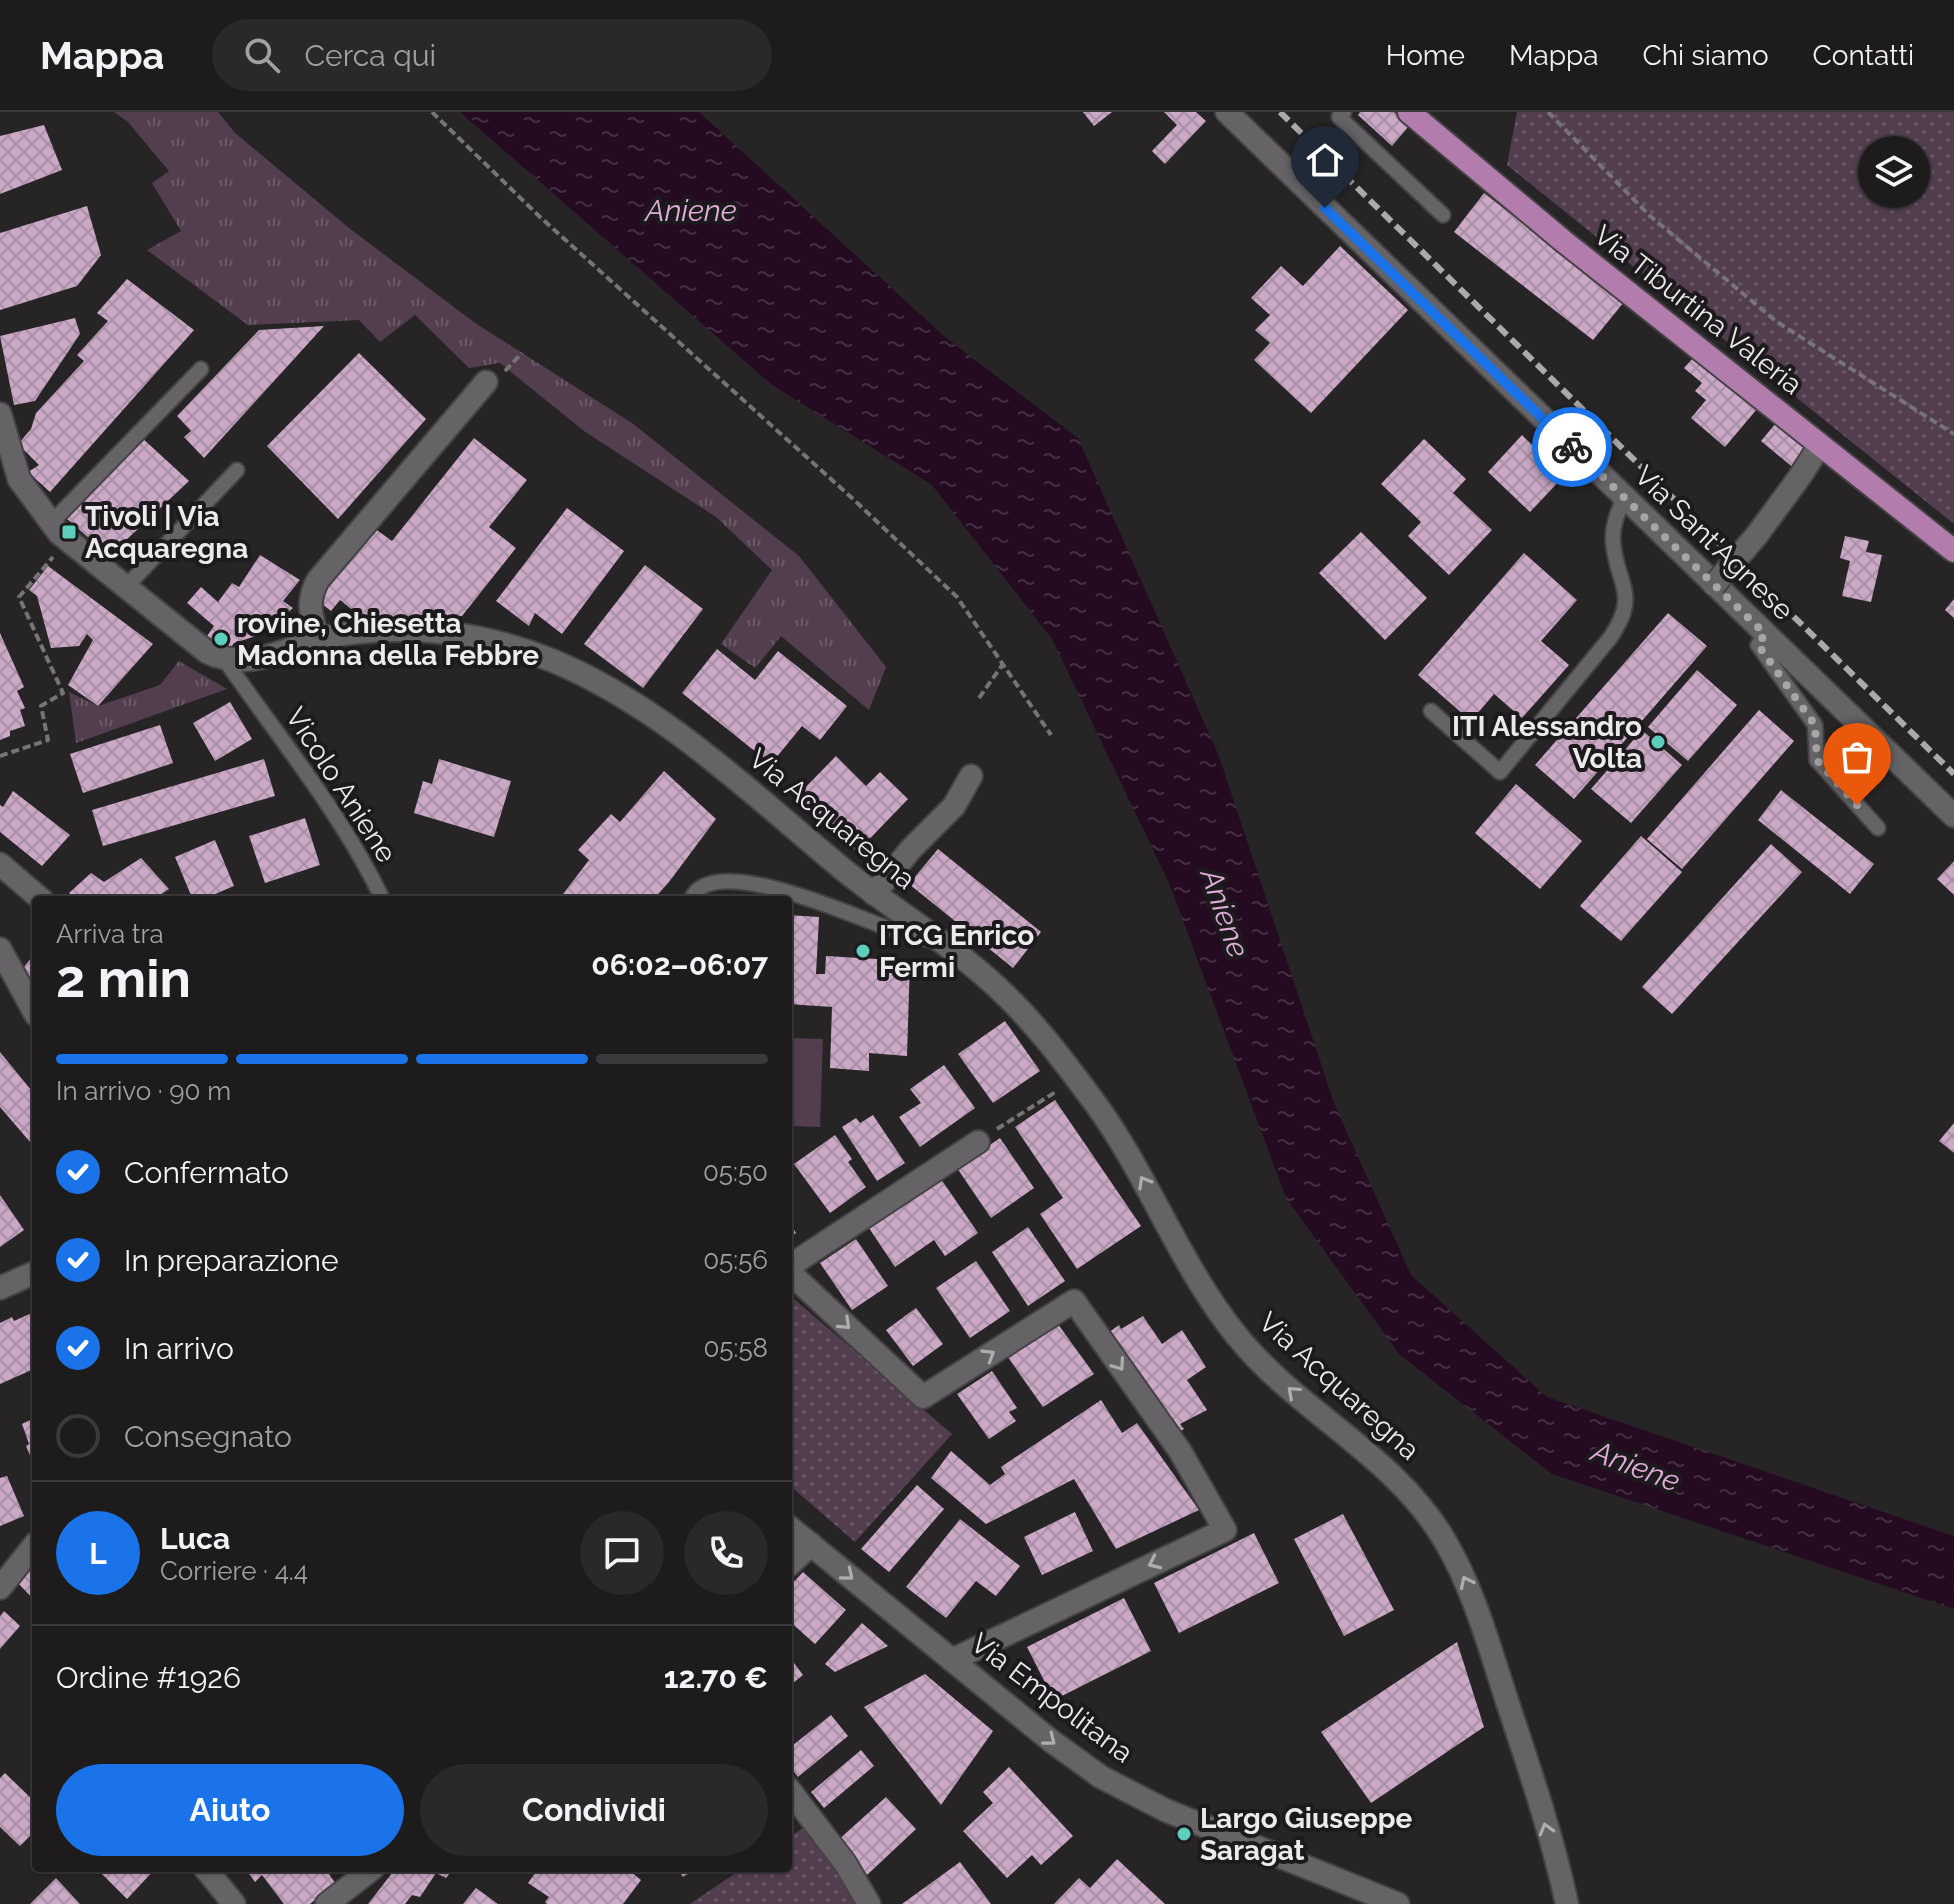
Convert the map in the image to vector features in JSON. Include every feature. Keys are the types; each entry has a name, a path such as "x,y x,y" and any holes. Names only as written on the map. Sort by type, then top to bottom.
{"main road":[{"name":"Via Tiburtina Valeria","path":"1409,112 1562,240 1954,551"}],"street":[{"name":"Via Sant'Agnese","path":"1227,112 1954,816"},
{"path":"318,639 310,611 311,595 318,580 486,382"},
{"path":"0,414 5,458 23,487 67,541 197,646 225,660"},
{"path":"1714,585 1757,535 1820,445"},
{"name":"Via Acquaregna","path":"225,660 256,660 318,639 383,631 451,633 512,646 561,665 625,700 695,747 874,894 943,943 1000,989 1076,1078 1112,1127 1200,1280 1236,1335 1300,1399 1402,1483 1446,1542 1476,1606 1527,1763 1567,1904"},
{"path":"874,894 911,849 954,806 971,776"},
{"path":"0,864 37,896"},
{"path":"0,949 32,1008"},
{"path":"792,1266 978,1142"},
{"path":"792,1273 923,1397 1074,1301 1180,1451 1225,1530 952,1660"},
{"path":"0,1288 32,1274"},
{"name":"Via Empolitana","path":"792,1529 1058,1747 1115,1785 1179,1816 1398,1904"},
{"path":"792,1562 811,1544"},
{"path":"0,1588 32,1548"},
{"path":"792,1793 845,1863 869,1904"},
{"path":"208,1872 234,1904"},
{"path":"327,1904 368,1872"}],"lane":[{"path":"1344,112 1339,117 1443,215"},
{"path":"51,523 201,369"},
{"path":"125,588 237,470"},
{"path":"1431,711 1500,772 1610,638 1622,617 1626,595 1613,539 1615,520 1624,498"},
{"path":"1765,634 1758,645 1815,725 1817,760 1878,828"},
{"name":"Vicolo Aniene","path":"225,660 325,803 372,876 381,896"},
{"path":"693,896 696,890 711,882 740,881 819,902 894,931 943,943"}],"path":[{"path":"432,112 540,217 852,498 957,597 1051,735"},
{"path":"1548,112 1650,216 1777,322 1954,434"},
{"path":"0,756 48,740 41,706 63,693 19,597 67,541"},
{"path":"979,698 1003,664"},
{"path":"978,1142 1076,1078"}],"green space":[{"path":"114,112 218,112 235,133 349,228 475,323 632,423 799,556 886,667 869,710 781,636 755,668 721,644 772,570 716,517 584,431 500,363 469,368 415,315 380,342 359,320 248,325 147,250 181,231 152,183 169,171 128,122"},
{"path":"1517,112 1954,112 1954,524 1507,165"},
{"path":"179,661 227,689 76,743 69,692 98,706 160,685"},
{"path":"792,1038 823,1039 820,1127 792,1126"},
{"path":"792,1297 952,1434 855,1542 792,1487"},
{"path":"806,1826 854,1889 859,1904 690,1904 737,1872 792,1872 792,1835"}],"water":[{"name":"Aniene","path":"460,112 699,112 945,337 1078,438 1219,756 1334,1103 1411,1275 1547,1397 1954,1536 1954,1609 1552,1474 1400,1355 1286,1198 1169,883 1052,639 932,485 772,385"}],"building":[{"path":"1083,112 1112,112 1094,126"},
{"path":"1164,112 1196,112 1206,121 1165,164 1152,151 1177,125"},
{"path":"1360,112 1394,112 1409,126 1392,146 1358,115"},
{"path":"44,125 62,170 0,194 0,136"},
{"path":"1484,193 1624,302 1593,340 1454,232"},
{"path":"87,206 101,255 77,286 0,310 0,233"},
{"path":"1340,246 1408,310 1311,413 1254,360 1270,343 1255,330 1270,315 1251,298 1281,266 1303,286"},
{"path":"127,279 194,330 50,492 28,472 39,465 18,444 31,429 36,413 84,361 77,355 108,321 97,313"},
{"path":"75,318 80,334 35,401 14,405 0,336"},
{"path":"324,326 204,458 184,437 191,431 177,416 259,330"},
{"path":"359,353 426,419 338,519 267,446"},
{"path":"1694,357 1757,409 1725,447 1691,418 1706,400 1695,391 1702,383 1684,368"},
{"path":"1776,423 1811,451 1796,470 1761,441"},
{"path":"1522,435 1564,476 1530,512 1488,472"},
{"path":"141,437 189,481 109,556 66,518"},
{"path":"474,438 527,480 489,527 516,548 462,616 364,619 340,600 331,611 317,600 374,528 392,541"},
{"path":"1424,439 1466,479 1453,493 1492,530 1449,575 1408,536 1421,522 1381,484"},
{"path":"567,508 624,551 562,634 535,613 529,626 496,601"},
{"path":"1361,532 1427,598 1385,640 1319,573"},
{"path":"1845,536 1869,541 1866,552 1882,555 1871,602 1842,596 1850,561 1840,558"},
{"path":"1524,553 1577,600 1541,641 1569,665 1522,718 1494,694 1471,721 1418,675"},
{"path":"260,555 300,580 283,601 293,608 265,633 234,643 225,655 205,639 214,626 187,603 201,587 218,602 232,583 239,587"},
{"path":"645,565 703,609 643,688 584,644"},
{"path":"48,566 153,644 98,706 68,685 93,640 87,634 79,646 51,648 37,596 29,590"},
{"path":"1954,599 1954,618 1945,610"},
{"path":"1668,613 1707,646 1574,799 1535,765"},
{"path":"0,633 24,687 17,691 25,708 20,710 25,726 10,731 10,736 0,740"},
{"path":"717,649 755,680 778,651 847,706 820,740 802,726 771,764 682,693"},
{"path":"1697,670 1737,705 1688,761 1648,727"},
{"path":"230,702 252,739 215,761 193,723"},
{"path":"1759,710 1794,741 1682,869 1647,839"},
{"path":"160,725 173,763 83,793 70,754"},
{"path":"1642,730 1682,765 1631,823 1591,789"},
{"path":"836,756 866,786 880,772 908,799 857,852 798,795"},
{"path":"264,759 275,796 103,846 92,810"},
{"path":"439,759 511,781 494,837 414,813 423,781 432,784"},
{"path":"664,771 716,819 657,896 563,896 589,860 578,850 611,814 620,822"},
{"path":"1516,784 1582,841 1540,889 1475,833"},
{"path":"1781,790 1874,864 1850,894 1758,820"},
{"path":"13,791 70,835 42,866 0,832 0,805 3,807"},
{"path":"305,818 320,865 265,883 249,836"},
{"path":"1641,836 1682,872 1621,941 1580,906"},
{"path":"215,840 234,886 210,896 191,896 175,857"},
{"path":"1771,844 1802,872 1672,1014 1642,987"},
{"path":"938,849 1041,932 1013,968 909,884"},
{"path":"141,858 169,889 159,896 73,896 69,893 91,873 104,882"},
{"path":"1954,861 1954,895 1937,879"},
{"path":"792,915 819,917 816,974 825,974 826,956 910,961 907,1056 869,1053 869,1071 830,1068 832,1007 792,1004"},
{"path":"32,957 32,983 19,973"},
{"path":"1005,1021 1040,1071 993,1103 958,1054"},
{"path":"0,1052 32,1091 32,1144 0,1107"},
{"path":"944,1065 975,1108 920,1147 899,1117 921,1103 910,1089"},
{"path":"1055,1100 1141,1226 1077,1269 1040,1214 1063,1198 1015,1127"},
{"path":"873,1115 905,1163 877,1181 842,1127 856,1118 860,1123"},
{"path":"1954,1123 1954,1153 1939,1141"},
{"path":"835,1135 852,1159 848,1162 866,1187 830,1213 794,1164"},
{"path":"1000,1138 1034,1188 991,1218 957,1168"},
{"path":"941,1179 978,1233 945,1256 934,1240 895,1267 869,1228"},
{"path":"0,1195 24,1230 0,1247"},
{"path":"1028,1227 1065,1281 1028,1306 992,1252"},
{"path":"856,1239 888,1286 852,1310 820,1263"},
{"path":"976,1261 1010,1311 970,1338 936,1288"},
{"path":"916,1308 943,1344 913,1366 886,1330"},
{"path":"32,1313 32,1370 0,1384 0,1323 12,1317 14,1321"},
{"path":"1143,1316 1162,1344 1182,1330 1206,1367 1187,1380 1207,1410 1180,1424 1184,1429 1174,1434 1105,1335 1119,1325 1121,1329"},
{"path":"1055,1320 1094,1374 1043,1407 1005,1353"},
{"path":"992,1371 1017,1408 1009,1412 1016,1421 989,1439 957,1394"},
{"path":"1101,1400 1122,1433 1137,1423 1199,1510 1116,1549 1074,1479 986,1524 931,1478 951,1451 990,1485 1005,1474 1001,1467"},
{"path":"32,1419 32,1460 26,1446 29,1444 22,1424"},
{"path":"7,1476 24,1516 0,1526 0,1478"},
{"path":"917,1485 944,1509 889,1572 861,1549"},
{"path":"1075,1512 1093,1551 1042,1575 1024,1537"},
{"path":"1343,1514 1394,1610 1344,1636 1294,1539"},
{"path":"960,1519 1020,1566 996,1596 976,1581 946,1618 906,1587"},
{"path":"1254,1533 1279,1583 1179,1633 1154,1583"},
{"path":"32,1565 32,1598 17,1582"},
{"path":"803,1572 846,1610 815,1644 792,1624 792,1584"},
{"path":"1124,1598 1151,1651 1054,1700 1027,1647"},
{"path":"4,1611 20,1626 0,1649 0,1616"},
{"path":"862,1623 888,1646 835,1672 825,1664"},
{"path":"1457,1642 1484,1727 1371,1803 1321,1732"},
{"path":"792,1660 803,1675 792,1684"},
{"path":"925,1674 993,1731 941,1805 864,1707"},
{"path":"831,1715 848,1736 798,1777 792,1769 792,1746"},
{"path":"861,1750 874,1766 824,1808 811,1792"},
{"path":"1009,1767 1073,1836 1041,1865 1032,1855 1007,1878 963,1831 993,1803 983,1792"},
{"path":"5,1773 32,1799 32,1834 20,1846 0,1827 0,1778"},
{"path":"886,1797 916,1829 867,1875 836,1842"},
{"path":"1117,1859 1165,1904 1054,1904 1079,1878 1090,1888"},
{"path":"960,1862 991,1904 902,1904"},
{"path":"100,1872 152,1872 127,1899"},
{"path":"248,1872 328,1872 335,1883 310,1904 284,1904 262,1875 255,1882"},
{"path":"393,1872 451,1872 446,1878 436,1873 420,1897 412,1895 405,1904 368,1904"},
{"path":"536,1872 631,1872 641,1880 623,1904 547,1904 545,1902 549,1897 528,1883"},
{"path":"56,1878 80,1904 30,1904"},
{"path":"476,1888 498,1904 463,1904"}],"railway":[{"path":"1280,112 1954,774"}],"way so far":[{"path":"1572,447 1765,634 1758,645 1815,725 1817,760 1857,805"}],"place":[{"name":"Tivoli | Via Acquaregna","path":"69,532"},
{"name":"rovine, Chiesetta Madonna della Febbre","path":"221,639"},
{"name":"ITI Alessandro Volta","path":"1658,742"},
{"name":"ITCG Enrico Fermi","path":"863,951"},
{"name":"Largo Giuseppe Saragat","path":"1184,1834"}],"route":[{"path":"1325,208 1572,447"}]}
